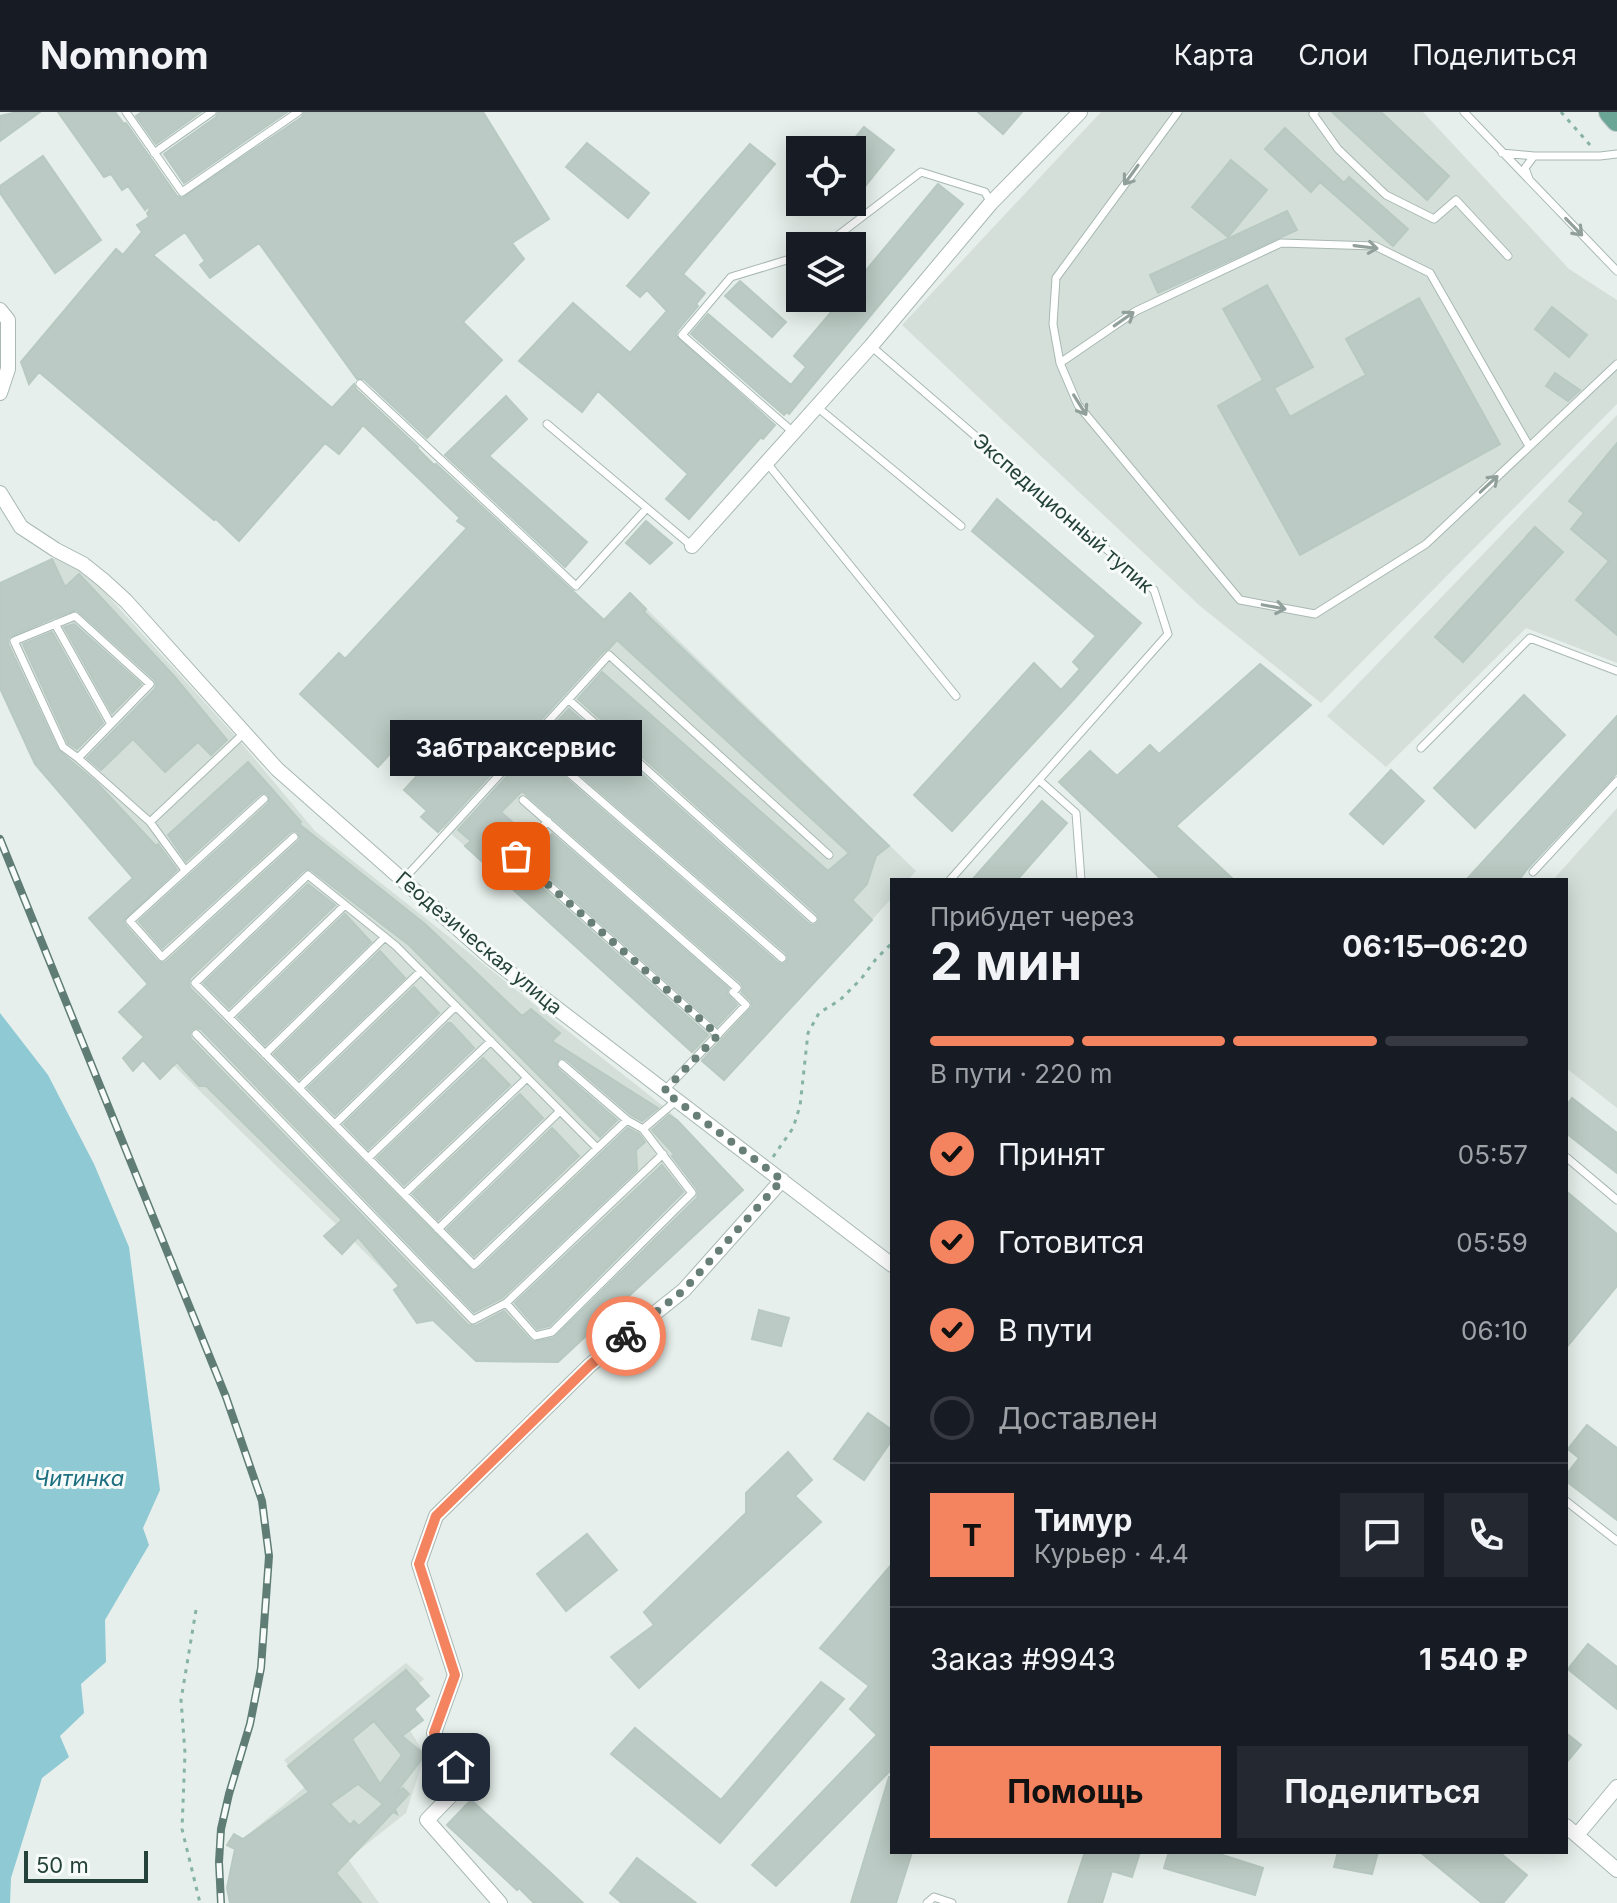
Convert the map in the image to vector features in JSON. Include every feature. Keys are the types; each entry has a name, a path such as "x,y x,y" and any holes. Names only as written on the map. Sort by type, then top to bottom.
{"main road":[{"path":"1610,112 1617,120"}],"street":[{"path":"692,546 871,346 991,203 1080,112"},
{"path":"0,310 8,320 8,369 0,393"},
{"name":"Геодезическая улица","path":"0,493 21,527 83,564 126,601 277,769 491,958 890,1263"},
{"path":"500,1903 427,1820 464,1782 434,1733 455,1675 419,1564 436,1516 590,1365 684,1290 782,1180"},
{"path":"1617,1787 1572,1830 1617,1870"}],"lane":[{"path":"126,112 182,192 298,112"},
{"path":"154,153 212,112"},
{"path":"1178,112 1056,278 1053,324 1060,363 1078,405 1240,600 1315,614 1426,544 1617,364"},
{"path":"1315,112 1313,114 1338,149 1386,195 1434,219 1456,200 1508,256"},
{"path":"1464,112 1617,271"},
{"path":"1502,153 1534,156 1617,154"},
{"path":"1531,183 1525,168 1534,156"},
{"path":"842,232 921,172 985,192 991,203"},
{"path":"1060,363 1136,311 1281,243 1375,246 1430,273 1529,446"},
{"path":"786,260 731,277 682,335 794,433"},
{"name":"Экспедиционный тупик","path":"871,346 1154,590 1168,634 952,878"},
{"path":"360,384 576,586 647,508"},
{"path":"817,407 961,526"},
{"path":"547,424 692,546"},
{"path":"767,463 956,696"},
{"path":"78,758 150,684 75,616 14,641 63,747 150,822 185,870"},
{"path":"55,624 111,724"},
{"path":"1421,748 1530,638 1617,671"},
{"path":"403,880 609,655 829,855"},
{"path":"569,700 813,919"},
{"path":"150,822 244,732"},
{"path":"531,740 782,958"},
{"path":"1039,780 1076,813 1081,878"},
{"path":"1533,872 1617,781"},
{"path":"264,799 130,921 162,957 294,837"},
{"path":"523,800 737,988 733,992 746,1005 664,1091"},
{"path":"548,821 516,856 718,1035"},
{"path":"597,1148 421,971 385,937 308,875 195,983 474,1265 627,1120"},
{"path":"229,1017 345,905"},
{"path":"265,1054 385,937"},
{"path":"299,1088 421,971"},
{"path":"335,1124 456,1006"},
{"path":"196,1034 473,1320 506,1303 663,1154"},
{"path":"368,1158 491,1041"},
{"path":"506,1303 535,1336 552,1332 692,1193 643,1129 627,1120 562,1064"},
{"path":"404,1194 527,1078"},
{"path":"643,1129 677,1100"},
{"path":"438,1229 560,1111"},
{"path":"1568,1159 1617,1200"},
{"path":"1568,1503 1617,1541"},
{"path":"927,1903 934,1897 952,1903"}],"path":[{"path":"765,1167 793,1128 800,1106 808,1033 819,1013 840,1000 890,945"},
{"path":"196,1610 181,1700 185,1753 182,1829 200,1903"}],"shaded area":[{"path":"1101,112 1423,112 1569,269 1617,300 1617,404 1321,703 1200,606 902,325"},
{"path":"1617,415 1617,663 1526,628 1386,767 1327,716"},
{"path":"68,552 238,739 315,831 668,1110 743,1190 558,1362 476,1361 119,1012 148,984 89,918 133,878 35,764 0,688 0,583"},
{"path":"630,593 916,871 910,878 890,878 890,900 724,1080 427,812"},
{"path":"1617,808 1617,1108 1568,1070 1568,878 1555,878"},
{"path":"406,1663 424,1679 398,1703 400,1714 425,1755 406,1813 348,1859 379,1903 231,1903 227,1888 236,1845 305,1787 284,1760"}],"water":[{"name":"Читинка","path":"0,1013 48,1075 94,1164 129,1247 160,1490 143,1528 149,1545 105,1620 106,1662 81,1684 84,1713 60,1736 69,1757 42,1778 11,1878 10,1903 0,1903"}],"building":[{"path":"40,112 0,141 0,116"},
{"path":"58,112 115,112 177,196 182,198 302,117 304,112 483,112 549,219 512,243 524,259 463,322 502,360 427,438 364,379 357,379 259,243 210,278 200,265 205,261 185,232 153,255 332,408 354,384 434,465 604,620 630,593 646,609 644,612 889,846 876,856 867,884 852,900 872,920 724,1080 702,1061 752,1007 751,1001 742,992 741,983 522,791 501,812 527,835 511,852 512,861 708,1035 692,1052 465,846 471,841 458,830 532,749 778,963 786,963 786,953 540,740 569,709 809,924 817,924 817,914 578,699 602,672 828,871 849,853 617,640 438,832 421,817 427,811 404,790 426,766 401,742 378,767 300,694 339,653 345,659 467,528 363,425 339,454 325,443 239,541 39,372 29,384 21,362 116,249 123,255 142,232 137,225 149,217 147,213 150,209 145,210 128,186 122,190 111,174 104,177"},
{"path":"142,112 201,112 156,144 136,116"},
{"path":"218,112 287,112 184,183 164,154 216,117"},
{"path":"978,112 1022,112 1003,134"},
{"path":"1332,112 1381,112 1449,176 1427,200"},
{"path":"864,127 894,150 866,185 866,136 857,136"},
{"path":"1285,128 1344,183 1349,177 1408,229 1393,246 1320,182 1311,192 1265,149"},
{"path":"587,143 649,193 628,218 566,167"},
{"path":"750,144 775,164 683,274 705,293 676,336 775,425 689,519 666,499 688,474 598,391 582,412 519,361 573,303 630,353 667,311 647,290 640,297 627,286"},
{"path":"43,156 101,240 55,273 0,193 0,186"},
{"path":"1231,160 1267,190 1228,237 1192,207"},
{"path":"938,184 963,204 789,414 784,415 691,334 708,314 791,385 806,367 794,356 831,312 866,312 866,270"},
{"path":"1287,211 1297,230 1158,293 1150,275"},
{"path":"740,281 786,322 772,337 725,296"},
{"path":"1267,285 1313,367 1274,388 1290,417 1366,375 1346,339 1419,298 1500,444 1300,555 1218,406 1263,380 1223,309"},
{"path":"1552,307 1587,335 1569,357 1535,329"},
{"path":"1555,373 1580,390 1568,401 1546,386"},
{"path":"506,396 527,419 489,456 587,542 565,567 445,455"},
{"path":"1617,443 1617,635 1576,600 1609,561 1571,529 1584,513 1569,501"},
{"path":"997,499 1141,623 952,831 914,795 1034,663 1061,690 1080,669 1073,662 1096,636 972,531"},
{"path":"646,521 672,543 650,564 626,543"},
{"path":"1535,527 1563,552 1463,662 1435,637"},
{"path":"52,559 65,587 79,574 174,676 227,740 211,755 198,742 165,772 133,739 101,770 87,758 155,689 155,680 77,610 8,638 8,644 58,750 97,783 156,846 158,844 177,870 124,920 157,961 166,962 300,840 298,832 290,832 162,948 139,921 269,803 269,795 260,794 186,861 168,835 248,762 301,822 299,824 425,924 522,1016 531,1009 560,1033 552,1041 658,1108 642,1121 566,1059 559,1058 556,1064 558,1069 617,1120 600,1137 409,945 310,869 304,870 190,978 190,988 472,1271 478,1270 628,1128 639,1134 645,1142 636,1150 637,1170 502,1298 474,1312 201,1029 191,1030 191,1039 468,1325 476,1326 504,1311 532,1342 554,1338 697,1198 697,1189 672,1156 674,1154 652,1130 669,1115 743,1190 558,1362 476,1361 433,1320 417,1323 394,1290 399,1286 358,1237 342,1254 324,1236 342,1220 206,1086 199,1086 177,1062 160,1079 143,1060 133,1071 123,1058 144,1037 119,1012 148,984 89,918 133,878 35,764 0,688 0,583"},
{"path":"74,624 141,684 112,713 64,627"},
{"path":"52,632 103,723 77,749 68,743 23,644"},
{"path":"1260,664 1311,705 1176,826 1232,878 1160,878 1059,782 1090,751 1117,776 1150,745 1159,754"},
{"path":"1524,695 1565,735 1475,828 1434,788"},
{"path":"1617,716 1617,773 1520,878 1468,878"},
{"path":"1391,770 1424,801 1383,844 1350,814"},
{"path":"1042,801 1067,823 1019,878 974,878"},
{"path":"552,834 728,988 727,994 737,1005 717,1026 525,856 536,844 540,847"},
{"path":"308,884 335,905 229,1008 204,983"},
{"path":"345,914 371,942 265,1045 238,1017"},
{"path":"380,951 405,978 299,1079 274,1054"},
{"path":"414,987 439,1013 335,1115 308,1088"},
{"path":"448,1023 474,1048 368,1149 344,1124"},
{"path":"483,1058 510,1085 404,1185 377,1158"},
{"path":"520,1094 543,1118 438,1220 413,1194"},
{"path":"1572,1098 1617,1133 1617,1173 1568,1135 1568,1103"},
{"path":"552,1128 579,1156 474,1256 447,1229"},
{"path":"662,1165 683,1192 549,1326 537,1329 515,1303"},
{"path":"1568,1193 1617,1234 1617,1286 1568,1346"},
{"path":"759,1310 789,1318 781,1346 752,1339"},
{"path":"868,1413 890,1429 890,1443 864,1480 834,1459"},
{"path":"1587,1425 1617,1448 1617,1520 1568,1483 1568,1472 1579,1458 1568,1449"},
{"path":"788,1452 812,1480 795,1496 821,1522 639,1688 611,1657 654,1625 644,1612 746,1513 746,1493"},
{"path":"587,1534 617,1570 566,1611 537,1574"},
{"path":"890,1566 890,1771 776,1886 752,1865 877,1735 850,1709 869,1686 820,1648"},
{"path":"1588,1644 1617,1667 1617,1709 1568,1669"},
{"path":"406,1670 429,1696 414,1709 423,1720 402,1736 425,1755 394,1795 403,1788 409,1794 395,1809 397,1814 393,1812 336,1873 361,1903 230,1903 227,1888 235,1849 227,1845 234,1834 243,1839 309,1792 288,1766","holes":["374,1721 402,1755 380,1784 352,1739","358,1784 383,1804 359,1826 354,1821 350,1825 330,1804"]},
{"path":"821,1682 844,1699 720,1843 611,1754 635,1728 721,1800"},
{"path":"1568,1735 1581,1745 1568,1761"},
{"path":"889,1777 890,1854 911,1854 896,1903 851,1903"},
{"path":"471,1800 583,1903 534,1903 519,1888 517,1890 447,1825"},
{"path":"1084,1854 1139,1854 1132,1877 1112,1871 1102,1903 1068,1903"},
{"path":"1168,1854 1219,1854 1263,1868 1255,1895 1164,1868"},
{"path":"1337,1854 1377,1854 1372,1874 1334,1867"},
{"path":"1422,1854 1501,1854 1527,1875 1503,1903 1482,1903"},
{"path":"637,1858 696,1903 622,1903 610,1893"}],"railway":[{"path":"0,839 226,1397 262,1501 269,1556 261,1668 250,1724 221,1829 221,1903"}],"way so far":[{"path":"516,856 718,1035 664,1091 782,1180 684,1290 626,1336"}],"place":[{"name":"Забтраксервис","path":"516,856"}],"route":[{"path":"456,1767 434,1733 455,1675 419,1564 436,1516 590,1365 626,1336"}]}
